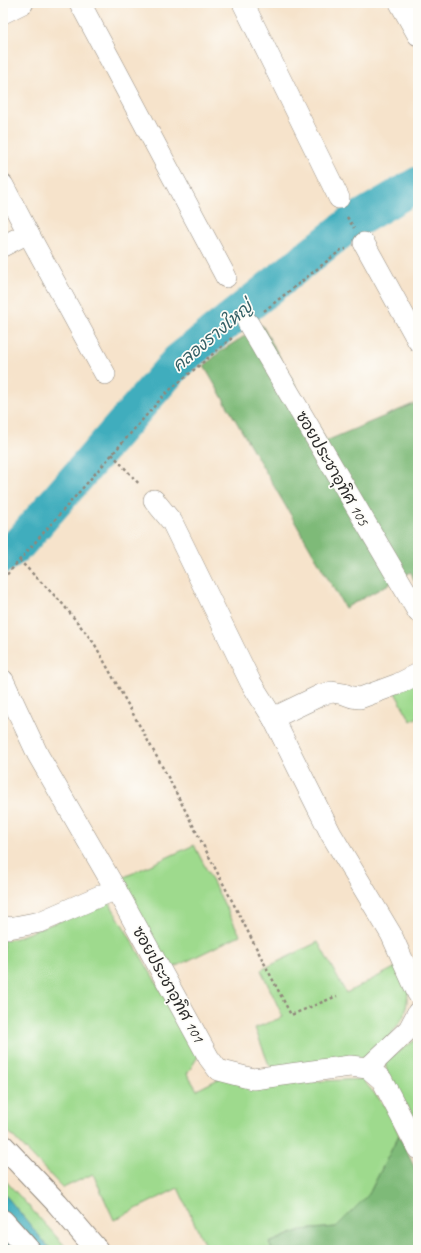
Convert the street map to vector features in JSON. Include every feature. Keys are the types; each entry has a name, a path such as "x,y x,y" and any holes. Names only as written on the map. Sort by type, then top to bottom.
{"main road":[{"path":"3,1146 97,1250"},
{"path":"3,1221 29,1250"}],"street":[{"path":"3,13 23,3"},
{"path":"80,3 226,276"},
{"path":"243,3 339,198"},
{"path":"400,3 418,35"},
{"path":"3,185 105,374"},
{"path":"3,246 28,233"},
{"path":"365,246 418,341"},
{"name":"ซอยประชาอุทิศ 105","path":"248,323 418,612"},
{"path":"154,500 172,522 251,683 273,718 331,834 391,934 418,994"},
{"path":"273,718 321,695 332,692 360,698 398,684 418,674"},
{"name":"ซอยประชาอุทิศ 101","path":"3,680 38,756 116,889 209,1058 218,1070 253,1079 350,1066 368,1068"},
{"path":"3,926 9,928 40,922 116,889"},
{"path":"418,1012 409,1029 368,1068 382,1080 418,1149"}],"path":[{"path":"3,579 165,394 248,323 341,250 365,246"},
{"path":"112,454 154,500"},
{"path":"19,560 61,602 94,643 169,779 291,1015 337,996"}],"green space":[{"path":"262,325 326,441 418,402 418,589 411,572 345,608 204,366 221,351"},
{"path":"418,680 418,717 411,721 394,691"},
{"path":"194,845 240,935 167,971 120,879"},
{"path":"109,902 199,1055 187,1074 197,1090 224,1076 280,1083 362,1079 388,1109 399,1135 369,1194 336,1227 301,1230 269,1243 272,1250 207,1250 178,1188 114,1220 93,1174 63,1188 3,1126 3,940 13,939"},
{"path":"318,942 346,993 398,966 409,988 405,1015 390,1036 367,1057 278,1071 269,1065 255,1028 283,1017 261,970"},
{"path":"418,1038 418,1125 387,1073 385,1061"},
{"path":"399,1135 418,1175 418,1250 272,1250 269,1243 301,1230 336,1227 369,1194"},
{"path":"3,1178 65,1246 68,1250 3,1250"}],"water":[{"path":"3,1192 51,1250 3,1250"}],"waterway":[{"name":"คลองรางใหญ่","path":"3,556 19,544 178,361 350,224 418,184"}]}
